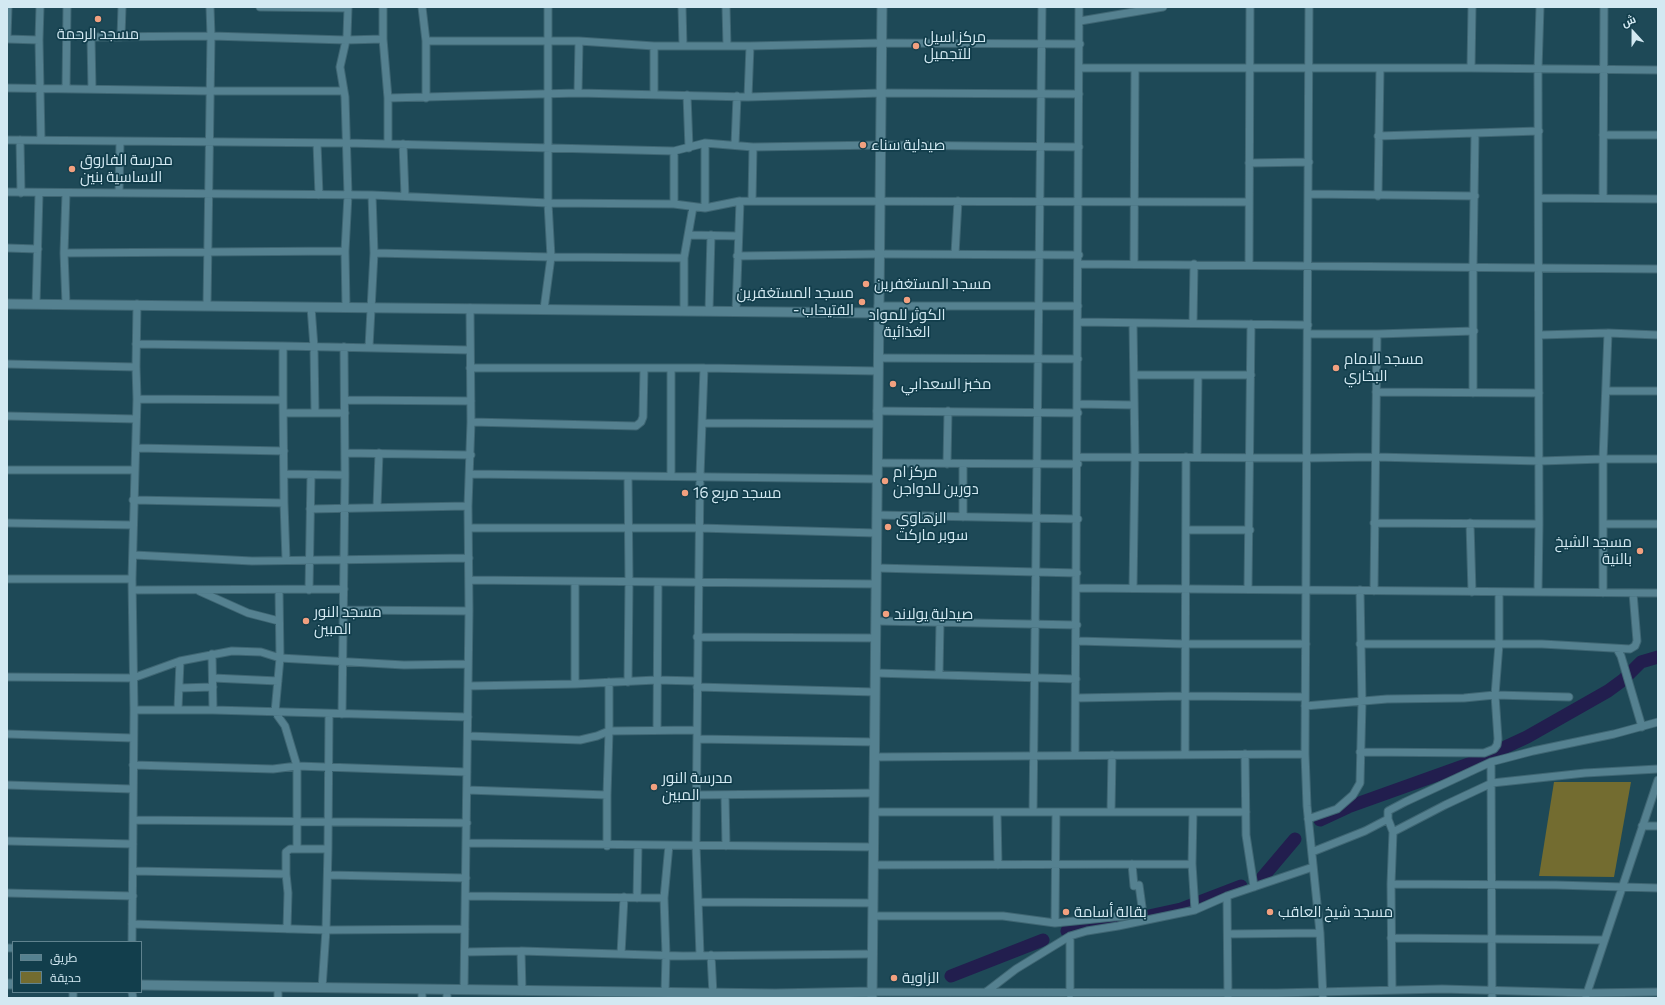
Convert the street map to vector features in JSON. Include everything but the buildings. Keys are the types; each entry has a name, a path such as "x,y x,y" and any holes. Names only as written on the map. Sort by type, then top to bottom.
{"street":[{"path":"8,7 7,39 39,40"},
{"path":"40,7 39,40 41,140"},
{"path":"66,89 67,7"},
{"path":"122,7 122,37"},
{"path":"207,306 208,142 211,36 210,7"},
{"path":"260,7 349,7 346,40 340,67 344,91 348,195 346,307"},
{"path":"383,7 383,39 388,98 388,144"},
{"path":"422,7 426,41 426,98"},
{"path":"544,309 551,257 548,203 548,7"},
{"path":"682,7 683,46"},
{"path":"726,7 727,46"},
{"path":"872,995 882,7"},
{"path":"1033,812 1040,307 1042,7"},
{"path":"1075,755 1078,520 1079,7"},
{"path":"1080,21 1163,7"},
{"path":"1248,265 1250,7"},
{"path":"1310,7 1304,754 1308,820 1320,932 1322,995"},
{"path":"1471,68 1472,7"},
{"path":"1538,592 1540,335 1538,70 1540,7"},
{"path":"1603,197 1604,7"},
{"path":"66,36 91,38 211,36 346,40 383,39"},
{"path":"91,38 92,89"},
{"path":"426,41 548,40 654,46 750,46 882,43 1080,44"},
{"path":"578,93 579,41"},
{"path":"654,46 654,94"},
{"path":"748,97 750,46"},
{"path":"1079,68 1471,68 1538,70 1658,70"},
{"path":"1134,264 1135,68"},
{"path":"1378,196 1380,69"},
{"path":"7,88 344,91"},
{"path":"388,98 548,93 748,97 881,93 1079,94"},
{"path":"687,95 689,148"},
{"path":"735,145 737,96"},
{"path":"1378,136 1539,132"},
{"path":"1473,393 1475,133"},
{"path":"1603,135 1658,135"},
{"path":"7,140 346,143 674,151 705,143 753,147 880,145 1079,147"},
{"path":"20,140 21,192"},
{"path":"119,194 120,142"},
{"path":"317,143 319,195"},
{"path":"705,143 705,208"},
{"path":"403,144 405,196"},
{"path":"752,201 753,147"},
{"path":"674,151 674,204"},
{"path":"1249,163 1309,162"},
{"path":"7,192 372,195 548,203 674,204 705,208 740,201 1248,202"},
{"path":"36,304 39,193"},
{"path":"66,193 64,253 66,304"},
{"path":"1309,194 1475,196"},
{"path":"369,347 374,253 372,195"},
{"path":"1539,198 1603,197 1658,199"},
{"path":"736,311 740,201"},
{"path":"954,254 958,201"},
{"path":"684,311 684,258 693,207"},
{"path":"689,235 738,236"},
{"path":"709,311 711,235"},
{"path":"7,248 38,249"},
{"path":"64,253 346,251"},
{"path":"374,253 684,258"},
{"path":"737,256 879,254 1079,255"},
{"path":"1079,264 1473,266 1658,269"},
{"path":"1193,324 1194,264"},
{"path":"7,304 137,304 684,311 1078,306"},
{"path":"132,941 132,789 134,710 132,579 134,555 134,470 137,399 137,304"},
{"path":"311,307 314,346 315,413"},
{"path":"464,990 468,736 468,506 471,422 469,350 470,308"},
{"path":"1078,322 1308,325"},
{"path":"1133,323 1135,456 1133,588"},
{"path":"1248,589 1250,530 1251,324"},
{"path":"1308,334 1377,334 1474,331"},
{"path":"1540,335 1608,333 1658,335"},
{"path":"1603,593 1603,459 1608,333"},
{"path":"1374,591 1377,334"},
{"path":"136,344 314,346 469,350"},
{"path":"283,346 284,503 286,560"},
{"path":"342,714 346,475 344,347"},
{"path":"878,358 1078,359"},
{"path":"7,364 136,367"},
{"path":"470,368 704,368 878,371"},
{"path":"471,422 636,426 641,422 643,417 644,368"},
{"path":"671,368 671,476"},
{"path":"700,955 696,845 696,739 700,476 704,368"},
{"path":"1134,375 1251,375"},
{"path":"1197,457 1198,375"},
{"path":"1606,391 1658,391"},
{"path":"1376,392 1539,393"},
{"path":"137,399 283,400"},
{"path":"345,400 471,402"},
{"path":"1078,404 1134,405"},
{"path":"878,411 1078,413"},
{"path":"947,464 948,411"},
{"path":"284,413 345,413"},
{"path":"7,416 136,419"},
{"path":"702,423 877,424"},
{"path":"136,448 284,451"},
{"path":"345,453 470,455"},
{"path":"377,507 379,453"},
{"path":"877,464 1038,464 1135,456 1307,458 1375,457 1540,461 1658,459"},
{"path":"1185,754 1186,457"},
{"path":"963,464 964,517"},
{"path":"7,470 134,470"},
{"path":"284,474 346,475"},
{"path":"470,474 877,479"},
{"path":"309,590 311,475"},
{"path":"628,476 628,682"},
{"path":"134,500 284,503"},
{"path":"310,509 468,506"},
{"path":"877,515 1078,520"},
{"path":"7,523 133,525"},
{"path":"1374,523 1539,524"},
{"path":"1470,523 1472,592"},
{"path":"1603,524 1658,524"},
{"path":"469,528 699,528 876,533"},
{"path":"1186,530 1250,530"},
{"path":"134,555 252,561 469,558"},
{"path":"876,568 1077,572"},
{"path":"7,579 132,579"},
{"path":"469,580 876,584"},
{"path":"574,582 576,684"},
{"path":"657,730 656,680 658,582"},
{"path":"1077,588 1658,594"},
{"path":"133,590 344,589"},
{"path":"196,590 244,612 279,621"},
{"path":"278,590 280,658 275,712 285,726 297,766 297,849"},
{"path":"1308,820 1337,809 1353,795 1360,783 1362,702 1360,590"},
{"path":"1360,752 1484,754 1497,745 1498,739 1495,696 1499,644 1499,592"},
{"path":"1360,644 1499,644 1589,646 1630,649 1635,646 1637,641 1633,593"},
{"path":"344,610 469,611"},
{"path":"876,621 1077,625"},
{"path":"939,674 940,622"},
{"path":"697,637 876,638"},
{"path":"1077,641 1185,644 1306,644"},
{"path":"1617,649 1621,656 1642,727"},
{"path":"7,677 133,678 180,661 232,651 260,652 280,658 343,660 404,665 468,664"},
{"path":"212,654 213,710"},
{"path":"178,710 180,661"},
{"path":"875,672 1076,679"},
{"path":"213,678 278,681"},
{"path":"468,686 576,684 656,680 697,684 875,692"},
{"path":"607,846 610,682"},
{"path":"179,688 213,687"},
{"path":"1076,698 1185,696 1305,697"},
{"path":"1305,706 1387,699 1495,696 1569,697"},
{"path":"134,710 213,710 468,717"},
{"path":"322,988 328,875 329,714"},
{"path":"1392,990 1391,884 1394,832 1388,820 1388,811 1491,762 1658,722"},
{"path":"468,736 580,740 597,736 609,731 697,730"},
{"path":"7,734 133,738"},
{"path":"696,739 875,742"},
{"path":"1245,754 1246,834 1254,887"},
{"path":"874,757 1304,754"},
{"path":"1111,812 1112,755"},
{"path":"1491,762 1492,994"},
{"path":"133,765 273,769 297,766 467,772"},
{"path":"1394,832 1445,805 1492,783 1585,773 1658,769"},
{"path":"1586,996 1658,780"},
{"path":"7,785 132,789"},
{"path":"467,790 607,796"},
{"path":"696,795 874,793"},
{"path":"725,795 726,846"},
{"path":"874,812 1246,812"},
{"path":"997,812 998,864"},
{"path":"1055,923 1056,812"},
{"path":"1193,812 1192,864 1195,910"},
{"path":"133,820 467,823"},
{"path":"1312,852 1365,831 1388,820"},
{"path":"1642,826 1658,826"},
{"path":"7,841 133,844"},
{"path":"466,843 607,846 696,845 874,847"},
{"path":"665,993 666,955 664,898 669,845"},
{"path":"637,898 638,846"},
{"path":"288,929 286,852 290,849 328,849"},
{"path":"873,916 1003,916 1055,923 1142,914 1139,885 1134,886 1132,864"},
{"path":"874,865 1192,864"},
{"path":"986,992 1016,969 1070,936 1087,931 1195,910 1227,896 1313,867"},
{"path":"133,872 286,874"},
{"path":"328,875 466,878"},
{"path":"1391,884 1622,886 1658,888"},
{"path":"7,893 132,896"},
{"path":"466,896 664,898"},
{"path":"1227,896 1228,996"},
{"path":"621,954 624,897"},
{"path":"699,902 873,903"},
{"path":"132,924 326,930 465,929"},
{"path":"1228,934 1320,932"},
{"path":"1070,936 1075,995"},
{"path":"1391,938 1604,940"},
{"path":"465,952 521,951 666,955 873,954"},
{"path":"521,951 522,991"},
{"path":"711,955 713,994"},
{"path":"142,985 322,988 422,994 447,994 464,990 495,994 522,991 605,995 665,993 742,996 940,995 986,992 1130,996 1228,996 1322,995 1392,990 1586,996 1658,992"},
{"path":"278,987 278,998"}],"green space":[{"path":"1554,782 1631,782 1614,877 1539,876"}],"waterway":[{"path":"1320,820 1348,807 1471,763 1527,737 1608,691 1623,680 1641,662 1658,657"},
{"path":"1262,878 1295,839"},
{"path":"1067,931 1181,909 1241,886"},
{"path":"951,976 1043,940"}],"place":[{"name":"مسجد الرحمة","path":"98,19"},
{"name":"مركز اسيل للتجميل","path":"916,46"},
{"name":"صيدلية سناء","path":"863,145"},
{"name":"مدرسة الفاروق الاساسية بنين","path":"72,169"},
{"name":"مسجد المستغفرين","path":"866,284"},
{"name":"الكوثر للمواد الغذائية","path":"907,300"},
{"name":"مسجد المستغفرين - الفتيحاب","path":"862,302"},
{"name":"مسجد الامام البخاري","path":"1336,368"},
{"name":"مخبز السعدابي","path":"893,384"},
{"name":"مركز ام دورين للدواجن","path":"885,481"},
{"name":"مسجد مربع 16","path":"685,493"},
{"name":"الزهاوي سوبر ماركت","path":"888,527"},
{"name":"مسجد الشيخ بالنية","path":"1640,551"},
{"name":"صيدلية يولاند","path":"886,614"},
{"name":"مسجد النور المبين","path":"306,621"},
{"name":"مدرسة النور المبين","path":"654,787"},
{"name":"بقالة أسامة","path":"1066,912"},
{"name":"مسجد شيخ العاقب","path":"1270,912"},
{"name":"الزاوية","path":"894,978"}]}
